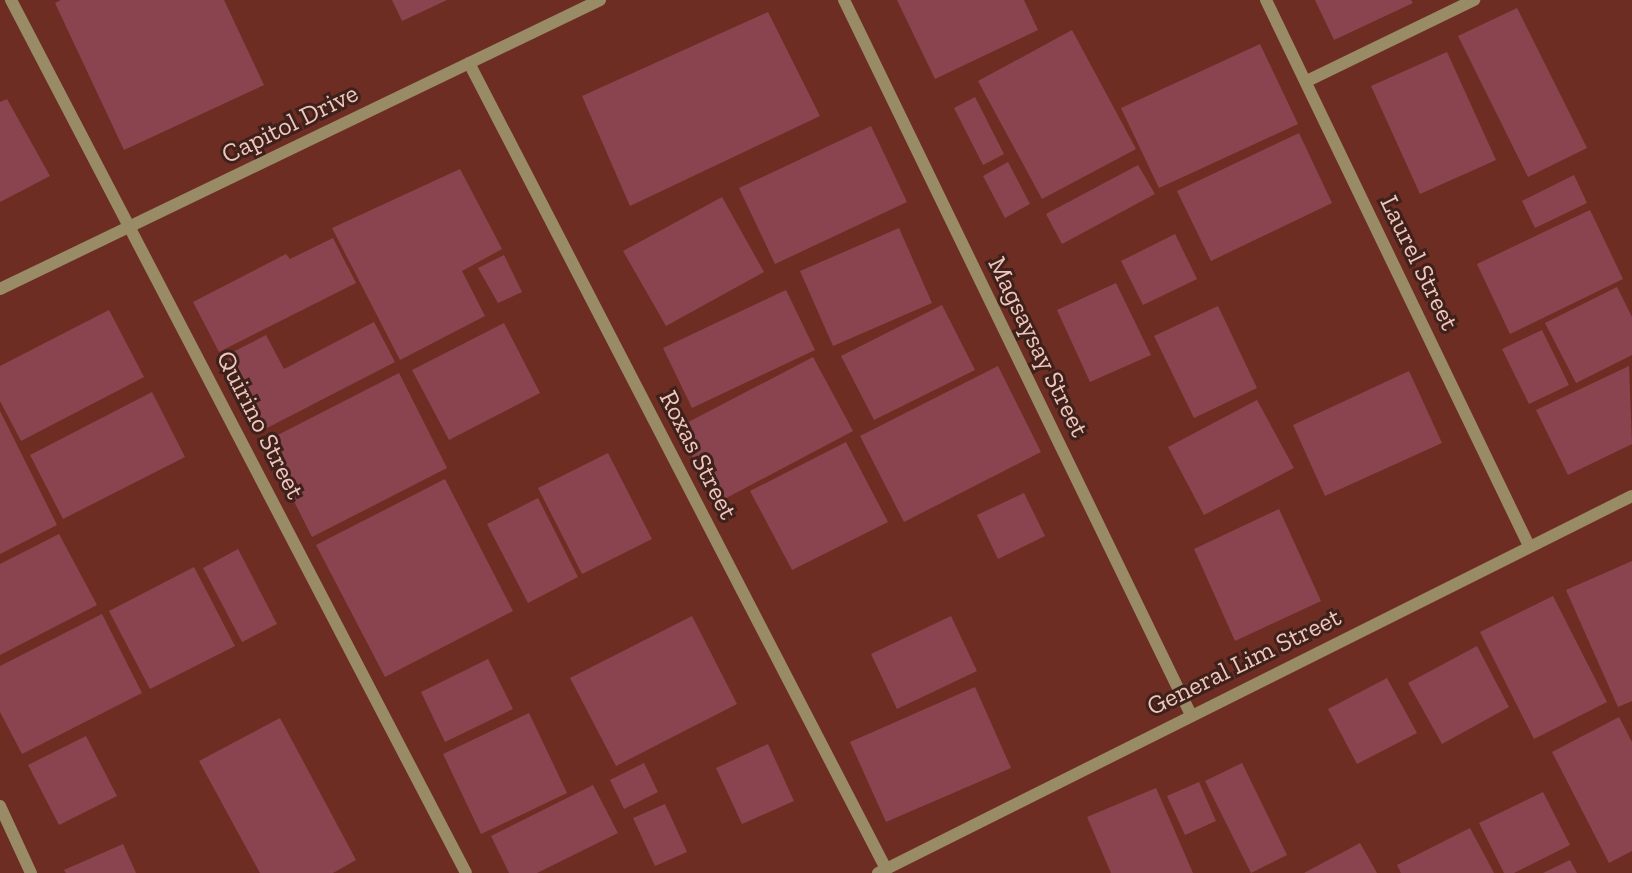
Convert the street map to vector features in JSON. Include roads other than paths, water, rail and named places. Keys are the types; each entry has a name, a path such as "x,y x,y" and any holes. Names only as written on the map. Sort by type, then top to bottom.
{"street":[{"name":"Quirino Street","path":"10,0 131,225 466,873"},
{"name":"Capitol Drive","path":"0,289 600,0"},
{"name":"Magsaysay Street","path":"844,0 1190,713"},
{"name":"Laurel Street","path":"1266,0 1307,80 1529,546"},
{"path":"1307,80 1474,0"},
{"name":"Roxas Street","path":"469,63 882,871"},
{"name":"General Lim Street","path":"882,871 1190,713 1632,496"},
{"path":"0,806 31,873"}]}
